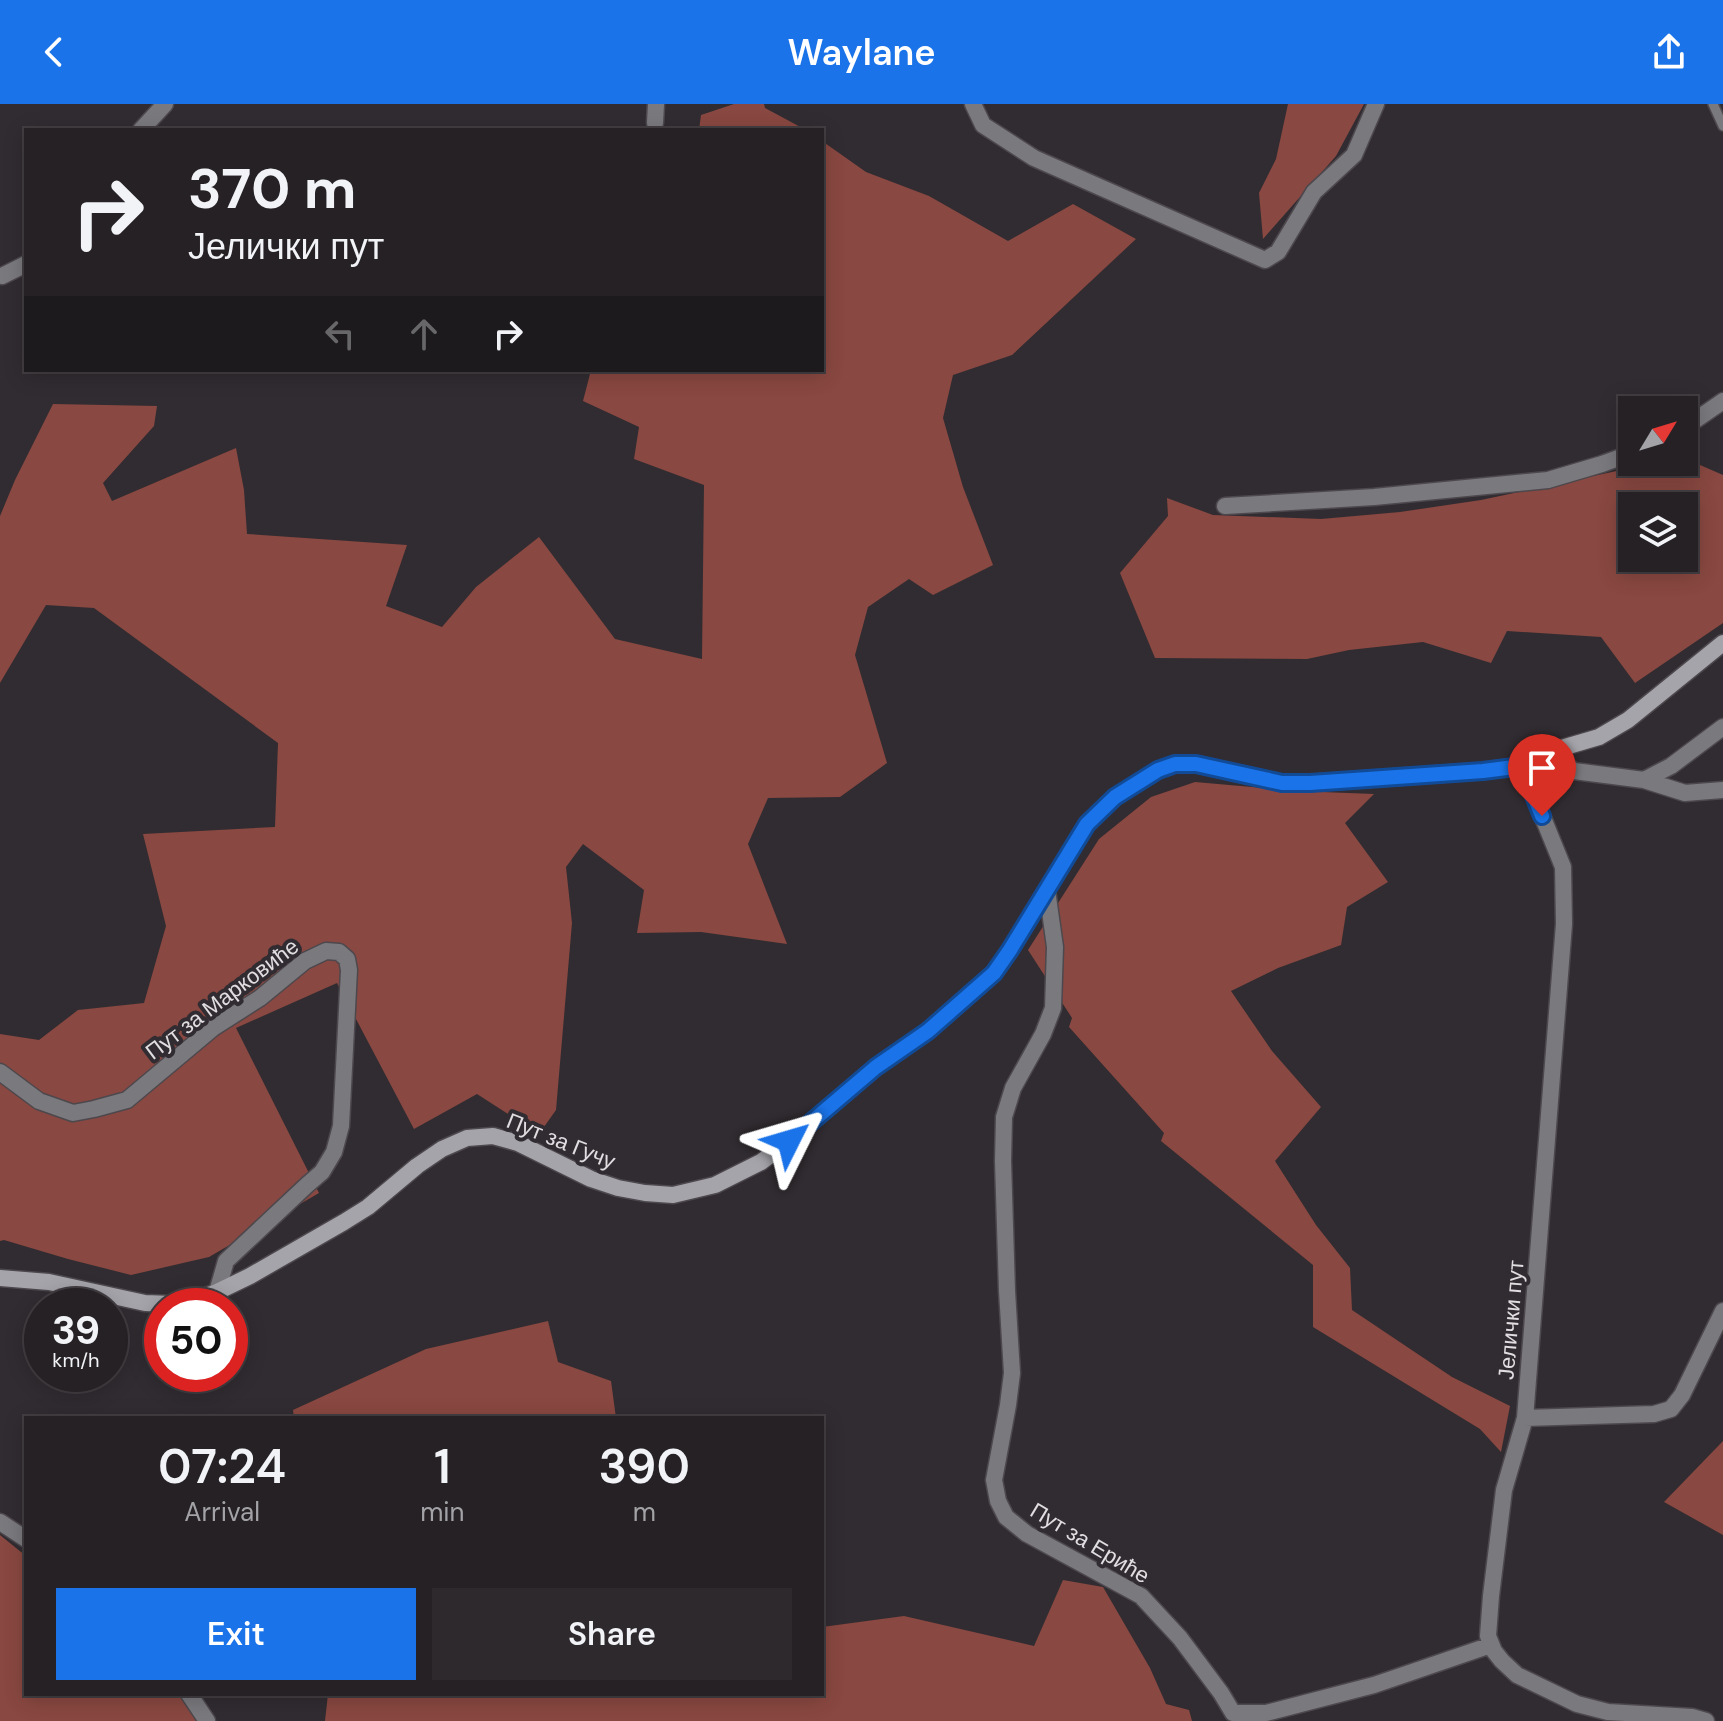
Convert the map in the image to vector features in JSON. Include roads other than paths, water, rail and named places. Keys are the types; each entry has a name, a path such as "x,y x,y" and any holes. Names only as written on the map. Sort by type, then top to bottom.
{"main road":[{"name":"Пут за Гучу","path":"225,1288 344,1222 368,1207 417,1166 442,1149 467,1138 493,1136 518,1143 591,1179 645,1193 673,1195 715,1185 761,1162 876,1067 928,1031 994,973 1087,824 1115,797 1158,770 1175,764 1196,764 1282,783 1296,783 1522,766 1565,747 1599,737 1628,720 1723,643"},
{"name":"Пут за Гучу","path":"0,1278 49,1282 144,1303"}],"street":[{"path":"143,128 165,104"},
{"path":"655,123 656,104"},
{"path":"973,104 983,125 1034,158 1265,260 1278,252 1314,192 1354,155 1376,104"},
{"path":"1,278 24,265"},
{"path":"1698,418 1723,401"},
{"path":"1225,506 1359,498 1548,480 1618,458"},
{"path":"1644,780 1671,766 1723,727"},
{"path":"1550,755 1574,771 1644,780 1685,793 1723,790"},
{"name":"Јелички пут","path":"1491,1645 1488,1636 1491,1596 1504,1490 1525,1418 1564,924 1563,867 1522,766"},
{"name":"Пут за Ериће","path":"1047,890 1055,947 1053,1008 1043,1034 1013,1088 1004,1117 1012,1373 994,1480 998,1501 1006,1517 1027,1534 1141,1596 1180,1638 1233,1713 1266,1713 1374,1685 1491,1645"},
{"name":"Пут за Марковиће","path":"0,1072 39,1101 73,1113 127,1100 213,1028 260,998 305,961 326,951 339,952 347,959 341,1126 334,1152 322,1172 226,1261 218,1288"},
{"path":"1525,1418 1654,1414 1671,1409 1682,1395 1723,1311"},
{"path":"0,1522 24,1538"},
{"path":"1491,1645 1517,1675 1577,1704 1608,1712 1692,1717 1706,1721"},
{"path":"190,1696 207,1721"}],"lane":[{"path":"1713,104 1723,126"}]}
